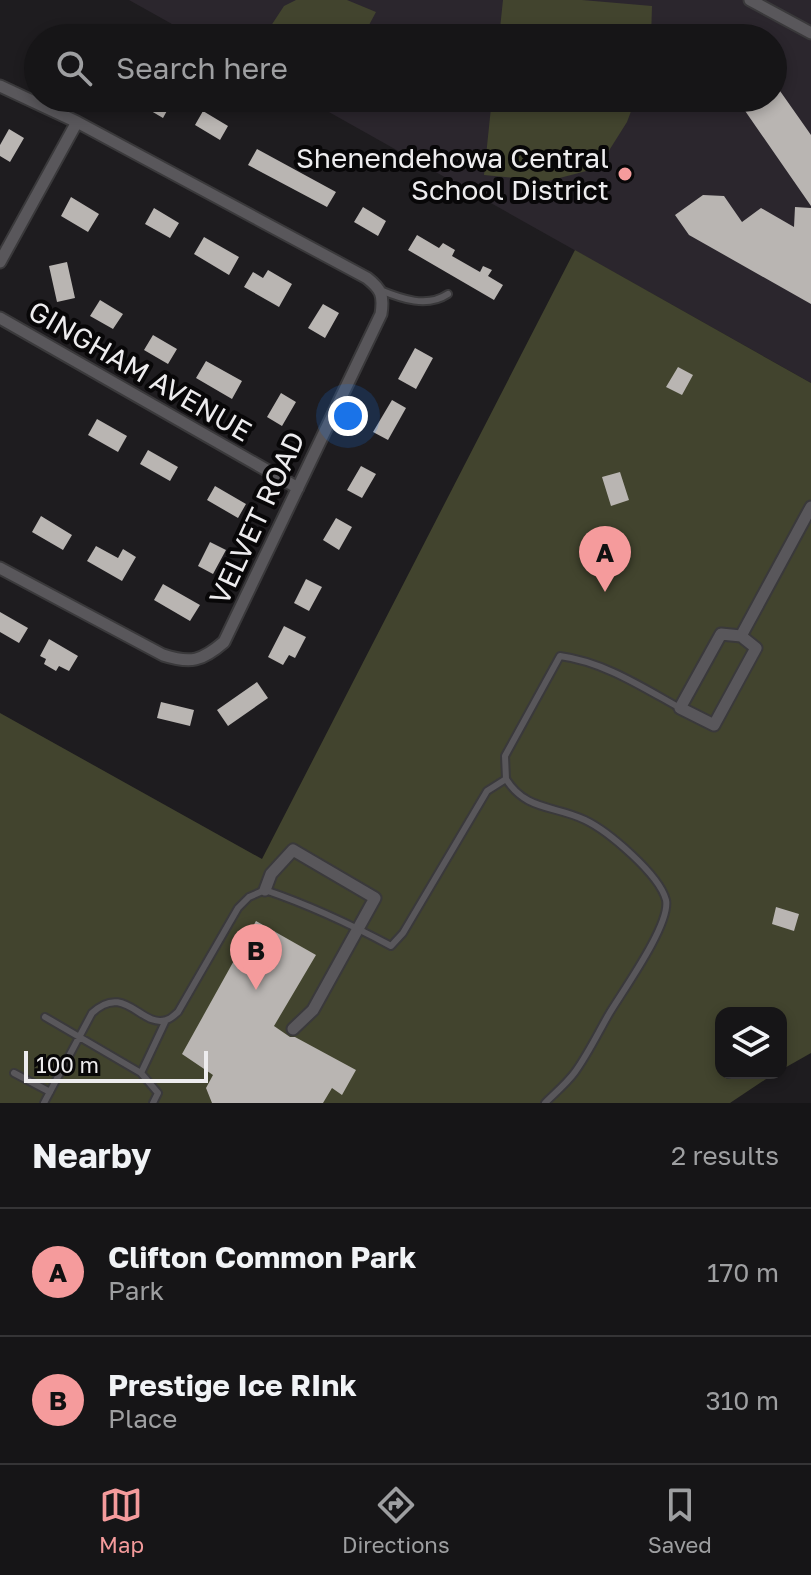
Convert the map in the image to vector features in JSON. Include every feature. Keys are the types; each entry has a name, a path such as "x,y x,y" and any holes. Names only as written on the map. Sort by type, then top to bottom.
{"street":[{"path":"750,0 811,33"},
{"path":"0,86 24,97"},
{"path":"56,112 367,278 382,296"},
{"path":"0,262 77,122"},
{"name":"VELVET ROAD","path":"0,568 163,655 189,662 201,658 224,642 381,314 382,296"},
{"name":"GINGHAM AVENUE","path":"0,318 298,488"},
{"path":"741,636 811,507"},
{"path":"721,634 741,636 756,648 714,725 680,708 721,634"},
{"path":"265,890 271,874 293,850 375,898 313,1010 293,1029"}],"lane":[{"path":"382,296 424,302 440,300 448,294"},
{"path":"545,1103 574,1073 649,949 662,922 666,902 658,886 628,848 586,820 538,806 521,797 506,779 505,756 560,656 581,659 602,667 680,708"},
{"path":"141,1073 166,1020 178,1012 238,908 249,897 265,890 332,915 391,946 403,933 487,791 506,779"},
{"path":"44,1103 92,1013 102,1004 114,1002 126,1005 156,1020 166,1020"},
{"path":"45,1017 141,1073 158,1093 153,1103"},
{"path":"14,1073 50,1092"}],"shaded area":[{"name":"Shenendehowa Central School District","path":"129,0 811,0 811,383 329,112 787,112 787,24 172,24"}],"green space":[{"path":"296,0 347,0 376,12 370,24 272,24 284,6"},
{"path":"503,0 582,0 652,6 651,24 500,24"},
{"path":"491,112 631,112 598,168 548,181 484,175"},
{"path":"575,250 811,383 811,1053 787,1067 787,1007 715,1007 715,1079 766,1079 730,1103 0,1103 0,713 262,859"}],"building":[{"path":"787,101 811,135 811,206 746,112 787,112"},
{"path":"153,112 166,112 163,118"},
{"path":"205,112 228,126 220,140 195,125"},
{"path":"9,129 24,138 10,162 0,156 0,145"},
{"path":"257,149 336,192 327,207 248,165"},
{"path":"703,195 724,196 742,222 761,208 794,227 795,207 811,208 811,304 689,235 675,215"},
{"path":"71,197 99,214 88,232 61,216"},
{"path":"363,207 386,221 378,236 354,222"},
{"path":"154,208 179,223 170,238 145,224"},
{"path":"417,235 439,248 443,243 455,250 452,256 480,272 483,266 492,270 488,276 503,285 494,300 408,250"},
{"path":"204,237 239,257 229,275 194,254"},
{"path":"67,262 75,298 57,302 49,266"},
{"path":"268,270 292,284 279,307 244,287 253,272 263,278"},
{"path":"100,300 123,314 113,329 90,316"},
{"path":"323,304 339,313 325,338 308,328"},
{"path":"153,335 177,349 168,364 144,350"},
{"path":"415,348 433,358 416,389 398,379"},
{"path":"206,361 242,381 232,399 196,378"},
{"path":"678,367 693,375 682,395 666,387"},
{"path":"281,393 296,402 282,426 267,417"},
{"path":"392,400 406,408 388,440 373,432"},
{"path":"97,419 127,436 118,452 88,435"},
{"path":"148,450 178,467 170,481 140,464"},
{"path":"361,466 376,474 362,498 347,490"},
{"path":"620,472 629,500 611,506 602,477"},
{"path":"215,486 246,504 238,518 207,500"},
{"path":"41,516 72,535 63,550 32,532"},
{"path":"336,518 352,527 339,550 323,540"},
{"path":"210,542 226,550 213,574 198,566"},
{"path":"96,546 118,558 123,549 136,557 122,581 87,561"},
{"path":"306,579 322,587 309,611 294,603"},
{"path":"163,584 200,605 190,621 154,600"},
{"path":"0,612 28,628 19,643 0,632"},
{"path":"284,626 306,637 295,658 289,655 283,665 268,657"},
{"path":"49,639 78,656 69,671 59,666 56,671 44,664 46,659 40,656"},
{"path":"257,682 268,698 228,726 217,710"},
{"path":"161,702 194,710 190,726 157,718"},
{"path":"776,907 799,914 794,931 772,924"},
{"path":"256,921 316,955 274,1026 356,1070 342,1095 332,1088 323,1103 212,1103 206,1088 213,1075 182,1054"}],"place":[{"name":"Shenendehowa Central School District","path":"625,174"},
{"name":"Clifton Common Park","path":"605,592"},
{"name":"Prestige Ice RInk","path":"256,990"}]}
